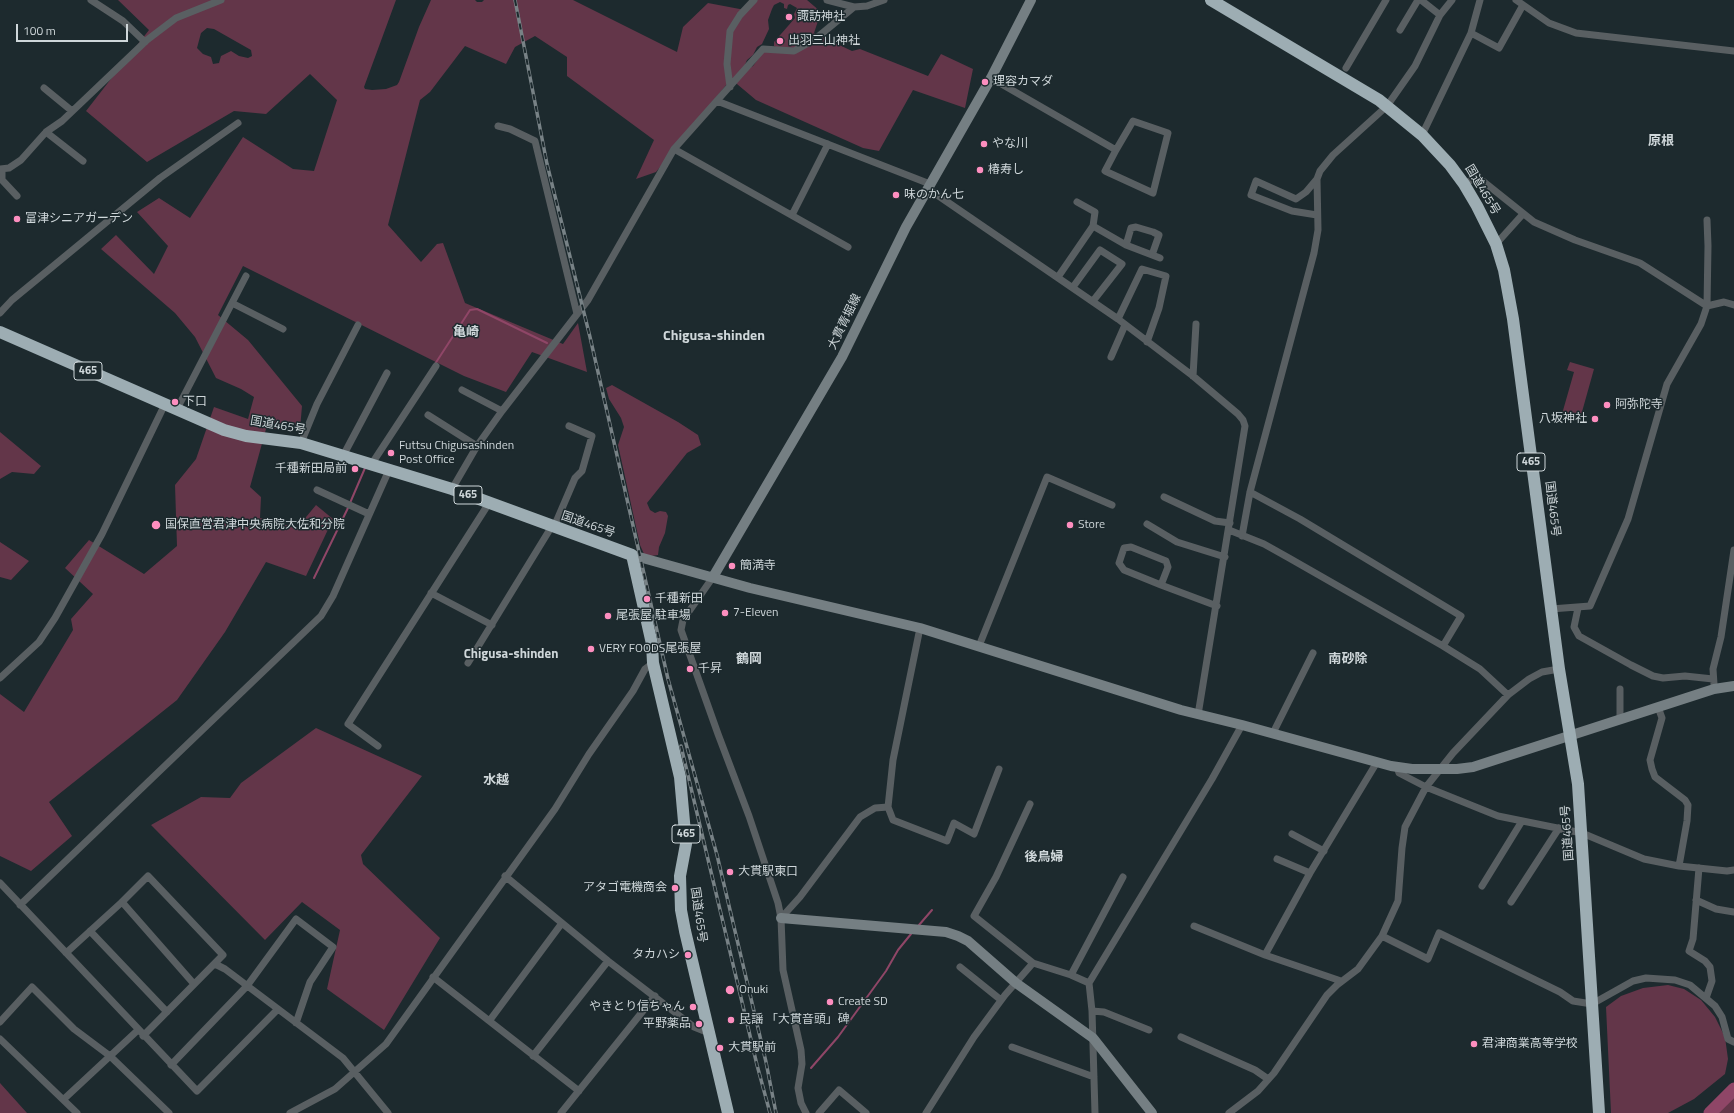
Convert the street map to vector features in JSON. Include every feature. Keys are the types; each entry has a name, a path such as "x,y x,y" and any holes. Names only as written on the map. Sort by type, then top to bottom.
{"highway":[{"name":"国道465号","path":"1211,0 1387,106 1422,135 1464,184 1496,244 1504,270 1513,319 1559,669 1578,784 1600,1113"},
{"name":"国道465号","path":"0,332 224,430 246,436 301,444 452,489 632,555 652,644 653,663 680,784 686,844 680,876 681,910 728,1113"}],"street":[{"path":"91,0 123,22 145,42"},
{"path":"17,196 2,180 1,169 9,168 21,160 46,132 72,111 145,42 176,18 221,0"},
{"path":"730,87 726,64 730,31 740,15 754,0"},
{"path":"827,0 854,8 867,6 884,0"},
{"name":"大貫青堀線","path":"713,577 842,357 928,186 991,78 1030,0"},
{"path":"1346,68 1386,0"},
{"path":"1400,30 1419,0 1440,15"},
{"path":"1318,215 1292,211 1251,195 1256,181 1296,199 1306,192 1333,155 1387,106 1415,66 1440,15 1452,0"},
{"path":"1422,135 1471,33 1480,0"},
{"path":"1516,0 1549,23 1576,33 1734,51"},
{"path":"1471,33 1499,48 1523,5"},
{"path":"452,489 477,446 588,300 674,149 763,49 794,51 814,40 854,8"},
{"path":"991,78 1116,150"},
{"path":"44,88 72,111"},
{"path":"717,101 828,144 928,186 1118,319 1193,376 1238,414 1245,426 1225,557 1198,715"},
{"path":"1133,121 1168,133 1153,193 1105,171 1116,150 1133,121"},
{"path":"0,313 18,295 160,178 238,123"},
{"path":"498,126 510,129 535,141 577,314"},
{"path":"46,132 83,161"},
{"path":"792,215 828,144"},
{"path":"674,149 848,247"},
{"path":"1242,536 1250,492 1314,253 1318,230 1316,179"},
{"path":"1464,184 1473,179 1484,182 1523,214 1546,228 1640,263 1707,306 1724,302 1734,304"},
{"path":"1058,277 1092,226 1095,212 1076,202"},
{"path":"1496,244 1523,214"},
{"path":"1551,609 1590,606 1628,519 1667,384 1701,324 1707,306 1708,246 1706,220"},
{"path":"1092,226 1126,245 1160,258"},
{"path":"1126,245 1131,228 1136,227 1154,232 1159,235 1152,255"},
{"path":"1073,287 1100,250 1122,264 1093,301"},
{"path":"1118,319 1142,268 1166,276 1159,308 1147,342"},
{"path":"177,409 246,276"},
{"path":"232,303 283,329"},
{"path":"1193,376 1196,324"},
{"path":"301,444 317,404 358,325"},
{"path":"1111,357 1125,325"},
{"path":"371,465 436,366"},
{"path":"343,456 387,373"},
{"path":"462,390 502,412"},
{"path":"0,678 39,642 55,618 102,534 164,404"},
{"path":"428,415 477,446"},
{"path":"468,663 553,527 575,478 582,471 592,436 569,426"},
{"path":"20,905 321,616 333,596 389,470"},
{"path":"979,646 1048,477 1112,506"},
{"path":"317,490 369,514"},
{"path":"1250,492 1300,519 1461,616 1443,646"},
{"path":"1164,497 1229,526 1242,536 1289,558 1443,646 1480,669 1508,695"},
{"path":"378,746 348,724 489,503"},
{"path":"1148,524 1177,542 1225,557"},
{"path":"1161,585 1168,567 1166,561 1131,547 1124,548 1119,563 1120,567 1161,585 1217,606"},
{"path":"1714,684 1713,669 1721,637 1734,550"},
{"path":"632,555 750,588 920,628 1198,715 1273,733 1377,762 1412,769 1473,767 1658,707 1714,684"},
{"path":"713,577 683,620 682,630 718,734 749,816 778,903 781,918 783,970 801,1050 802,1064 798,1088 801,1103 806,1113"},
{"path":"431,594 492,626"},
{"path":"1578,608 1574,627 1579,636 1631,665 1653,676 1663,678 1685,676 1714,684 1734,686"},
{"path":"920,628 892,760 888,808 893,820 946,841 954,823 974,834 999,770"},
{"path":"1273,733 1313,653"},
{"path":"290,1113 335,1089 386,1044 505,876 555,809 588,754 633,692 645,669 653,663"},
{"path":"1229,1113 1258,1091 1316,1010 1341,981 1358,969 1382,936 1398,901 1405,827 1426,787 1440,769 1508,695 1542,672 1559,669"},
{"path":"1620,689 1620,719"},
{"path":"1658,707 1662,718 1650,760 1652,769 1655,777 1686,800 1688,805 1688,821 1680,866"},
{"path":"1095,1113 1094,1038 1089,983 1212,779 1242,725"},
{"path":"1265,955 1310,873 1377,762"},
{"path":"1397,767 1398,773 1426,787 1485,812 1582,833 1631,854 1680,866 1734,870"},
{"path":"1030,804 996,877 974,916 1033,963 1071,975 1089,983"},
{"path":"781,918 800,896 860,817 875,808 888,808"},
{"path":"1482,886 1522,821"},
{"path":"1511,902 1559,828"},
{"path":"1292,834 1324,851"},
{"path":"1277,859 1310,873"},
{"path":"1699,868 1693,940 1689,951 1705,961 1710,967 1712,980 1706,998"},
{"path":"64,1099 110,1056 167,1012 223,955 148,876 66,953"},
{"path":"505,876 608,961 694,1027 709,1033"},
{"path":"1071,975 1123,877"},
{"path":"0,883 140,1033 197,1091 278,1009"},
{"path":"1696,900 1716,909 1734,912"},
{"path":"122,902 194,984"},
{"path":"781,918 946,932 968,941 1016,983 1094,1038 1152,1113"},
{"path":"171,1065 247,986 296,919 333,947 310,982 296,1023"},
{"path":"490,1020 562,923"},
{"path":"1194,926 1265,955 1341,981"},
{"path":"90,931 167,1012"},
{"path":"1382,936 1428,959 1439,933 1560,992 1573,1001 1592,1004 1633,981 1646,978 1676,980 1690,985 1715,1006 1722,1017 1728,1039 1734,1042"},
{"path":"533,1056 608,961"},
{"path":"926,1113 974,1037 1001,1000 1033,963"},
{"path":"215,964 247,986 343,1058 356,1071 388,1113"},
{"path":"960,967 1001,1000"},
{"path":"433,977 579,1091"},
{"path":"0,1022 32,987 74,1029 110,1056 169,1113"},
{"path":"561,1113 655,996"},
{"path":"1092,1012 1104,1012 1149,1030"},
{"path":"1181,1037 1255,1070 1268,1079"},
{"path":"0,1040 64,1099 77,1113"},
{"path":"1012,1047 1094,1077"},
{"path":"819,1113 839,1090 866,1113"}],"shaded area":[{"path":"118,0 396,0 364,87 365,89 372,90 386,89 397,85 399,82 419,27 431,0 475,0 477,2 482,2 484,0 573,0 677,52 683,27 708,3 745,10 753,0 807,0 821,12 814,33 852,51 860,49 928,76 941,54 973,69 965,108 913,90 879,151 863,148 756,100 731,79 656,172 636,179 654,140 567,76 567,57 535,36 515,47 506,64 465,46 430,92 420,100 388,225 421,262 437,244 443,243 465,303 563,344 578,323 587,372 532,352 506,392 464,376 243,266 218,315 248,340 302,406 300,429 266,429 250,487 261,497 260,518 297,528 316,505 333,519 306,576 266,562 225,632 177,700 49,802 72,836 31,871 0,856 0,694 24,712 73,630 71,619 93,594 65,568 89,540 144,574 177,546 175,485 196,459 214,407 248,419 254,397 241,389 216,378 195,337 175,313 101,249 116,235 154,274 168,246 137,212 159,198 190,218 243,137 293,169 314,171 337,100 310,74 266,114 234,111 147,162 86,111 149,30","holes":["780,2 784,4 784,8 787,9 788,5 790,4 797,8 794,14 795,18 774,42 774,46 778,48 763,52 753,66 747,69 744,67 747,60 753,55 757,47 762,44 769,29 768,20 772,9 774,5","207,28 214,29 251,50 252,56 248,58 239,56 231,51 221,56 219,63 213,64 211,57 203,54 197,48 201,33"]},
{"path":"1570,362 1594,369 1580,419 1562,414 1574,372 1567,370"},
{"path":"612,385 698,435 701,445 687,453 647,503 650,510 655,513 660,511 666,512 668,516 665,533 659,547 658,555 651,556 644,554 640,545 618,445 624,427 621,418 609,399 606,388"},
{"path":"0,432 41,466 34,474 12,472 0,479"},
{"path":"0,542 29,561 11,580 0,577"},
{"path":"316,728 422,776 361,855 363,864 440,938 384,1030 327,989 340,930 302,902 265,940 151,825 201,797 230,798 241,783"},
{"path":"1668,985 1684,989 1701,1000 1715,1017 1725,1037 1728,1059 1725,1074 1694,1099 1668,1113 1611,1113 1606,1007 1621,996 1643,988"},
{"path":"0,1083 27,1113 0,1113"},
{"path":"1734,1092 1734,1113 1710,1113 1723,1105"}],"waterway":[{"path":"435,364 470,310 477,309 547,343"},
{"path":"314,578 347,510 365,468"},
{"path":"919,925 932,910"},
{"path":"811,1068 838,1037 886,971 898,950 911,934"},
{"path":"1710,1113 1734,1089"}],"railway":[{"path":"515,0 547,164 590,337 668,679 717,855 766,1062 776,1113"},
{"path":"681,746 757,1065 770,1113"}],"place":[{"name":"諏訪神社","path":"789,17"},
{"name":"出羽三山神社","path":"780,41"},
{"name":"理容カマダ","path":"985,82"},
{"name":"やな川","path":"984,144"},
{"name":"椿寿し","path":"980,170"},
{"name":"味のかん七","path":"896,195"},
{"name":"富津シニアガーデン","path":"17,219"},
{"name":"下口","path":"175,402"},
{"name":"阿弥陀寺","path":"1607,405"},
{"name":"八坂神社","path":"1595,419"},
{"name":"Futtsu Chigusashinden Post Office","path":"391,453"},
{"name":"千種新田局前","path":"355,469"},
{"name":"国保直営君津中央病院大佐和分院","path":"156,525"},
{"name":"Store","path":"1070,525"},
{"name":"簡満寺","path":"732,566"},
{"name":"千種新田","path":"647,599"},
{"name":"7-Eleven","path":"725,613"},
{"name":"尾張屋 駐車場","path":"608,616"},
{"name":"VERY FOODS尾張屋","path":"591,649"},
{"name":"千昇","path":"690,669"},
{"name":"大貫駅東口","path":"730,872"},
{"name":"アタゴ電機商会","path":"675,888"},
{"name":"タカハシ","path":"688,955"},
{"name":"Onuki","path":"730,990"},
{"name":"Create SD","path":"830,1002"},
{"name":"やきとり信ちゃん","path":"693,1007"},
{"name":"民謡 「大貫音頭」碑","path":"731,1020"},
{"name":"平野薬品","path":"699,1024"},
{"name":"君津商業高等学校","path":"1474,1044"},
{"name":"大貫駅前","path":"720,1048"}],"district":[{"name":"原根","path":"1661,142"},
{"name":"亀崎","path":"466,333"},
{"name":"Chigusa-shinden","path":"714,337"},
{"name":"Chigusa-shinden","path":"511,655"},
{"name":"鶴岡","path":"749,660"},
{"name":"南砂除","path":"1348,660"},
{"name":"水越","path":"496,781"},
{"name":"後鳥婦","path":"1044,858"}]}
